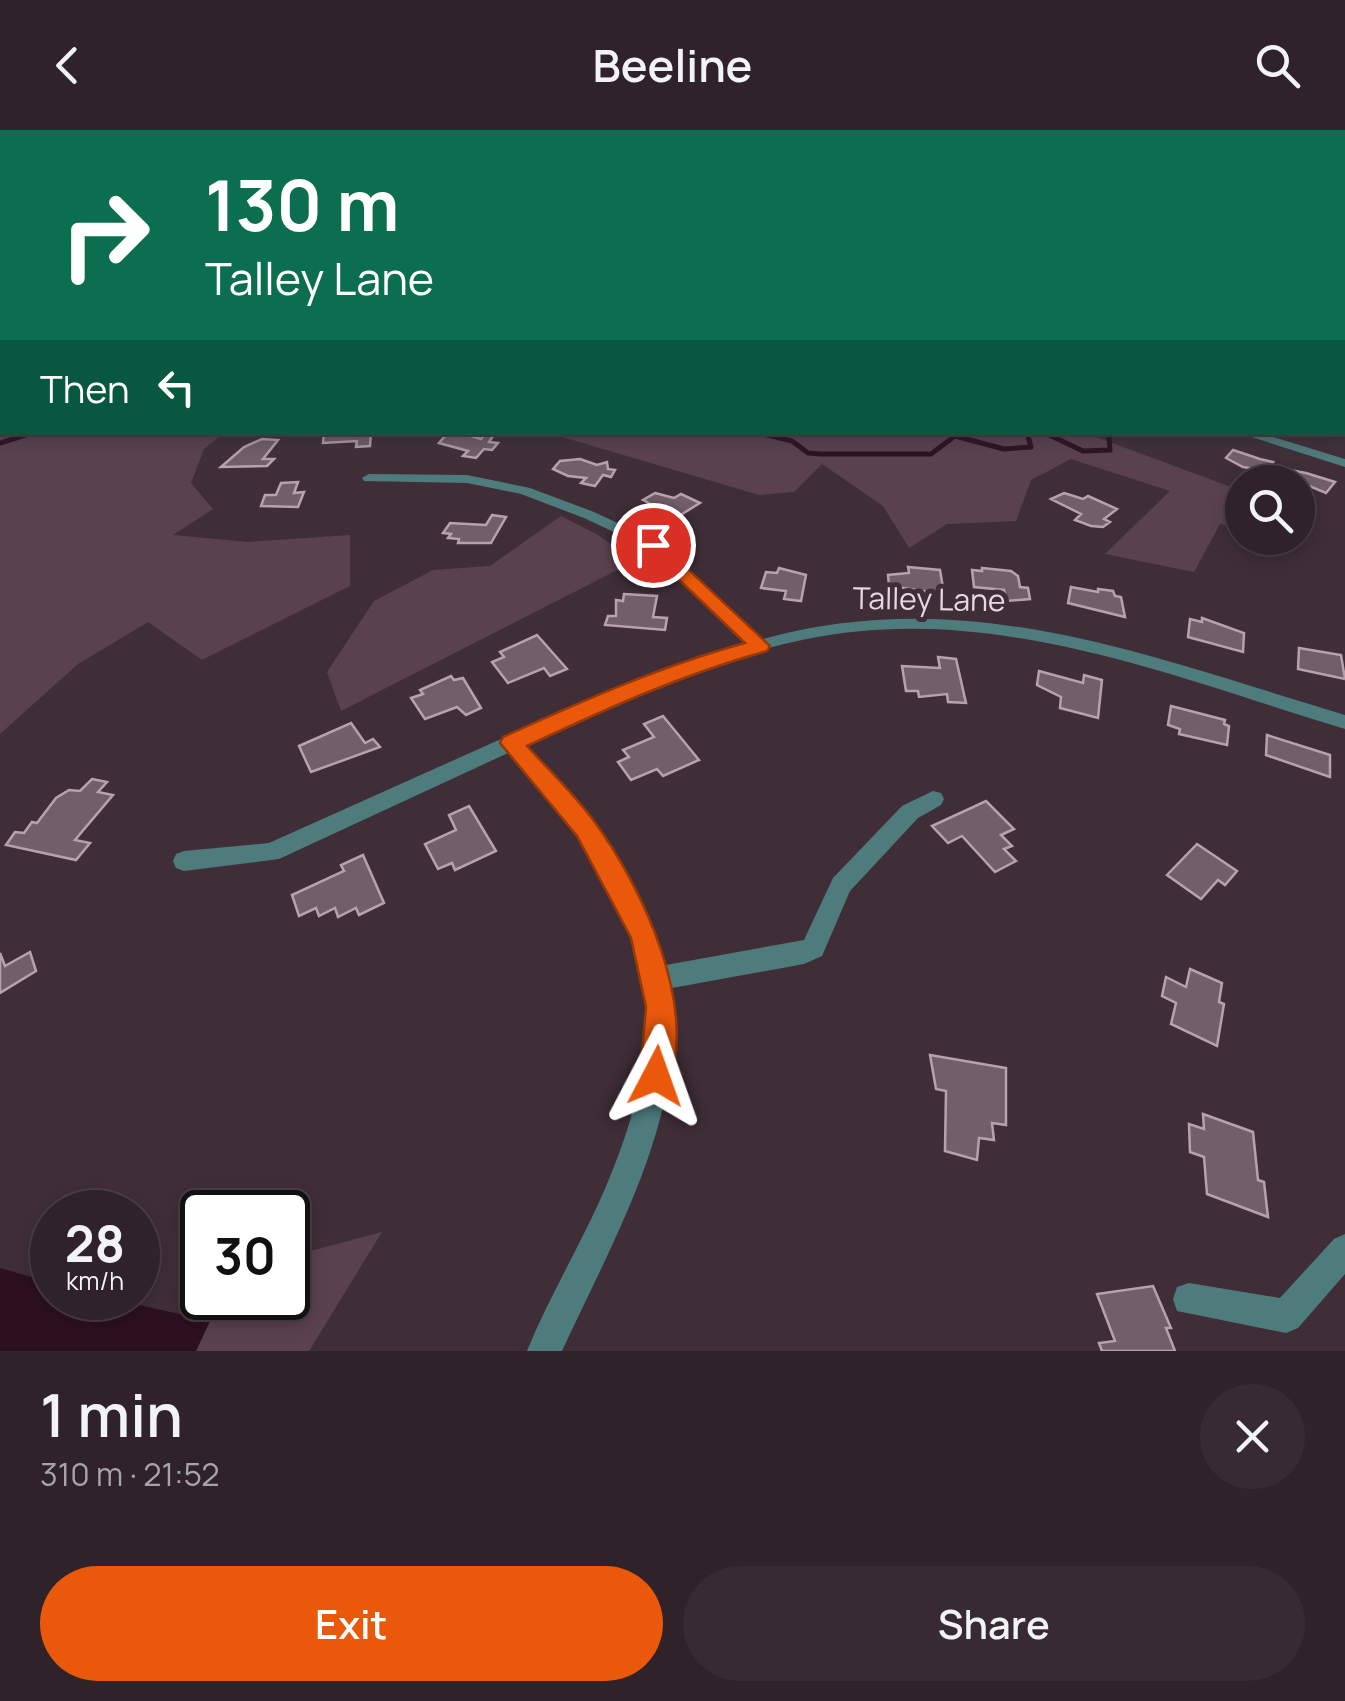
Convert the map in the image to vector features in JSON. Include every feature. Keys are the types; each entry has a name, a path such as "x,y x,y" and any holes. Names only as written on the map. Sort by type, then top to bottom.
{"street":[{"path":"1253,435 1343,460"},
{"path":"369,478 466,479 525,491 589,515 653,545 760,646"},
{"name":"Talley Lane","path":"184,861 271,852 614,696 704,662 846,626 926,623 1076,641 1345,722"},
{"path":"511,743 586,829 644,936 661,1007 656,1076 638,1145 544,1351"},
{"path":"655,979 804,953 813,948 841,885 910,812 933,798"},
{"path":"1189,1299 1286,1316 1345,1250"}],"shaded area":[{"path":"0,435 221,435 204,449 191,483 213,509 173,535 248,542 350,535 350,586 202,660 148,622 78,664 0,734"},
{"path":"556,435 1090,435 1225,485 1225,525 1220,524 1194,572 1105,554 1170,491 1071,459 1031,480 1016,521 947,524 909,548 883,506 822,464 794,492 759,495"},
{"path":"561,516 635,561 341,711 327,672 374,601 433,570 490,566"},
{"path":"382,1232 309,1351 196,1351 211,1320 310,1320 310,1251"},
{"path":"0,1268 30,1277 30,1320 160,1320 160,1310 180,1314 180,1320 210,1321 196,1351 0,1351"}],"building":[{"path":"324,435 371,435 370,446 356,447 357,441 323,443"},
{"path":"445,436 493,436 489,442 498,443 476,458 463,456 468,451 439,443"},
{"path":"262,439 278,440 263,459 274,459 267,466 221,467 244,447"},
{"path":"1233,450 1273,462 1239,465 1226,458"},
{"path":"580,459 597,465 607,462 608,469 615,470 611,477 603,475 595,486 581,483 586,478 553,469 560,461"},
{"path":"1315,476 1335,482 1326,493 1315,488"},
{"path":"298,482 294,493 304,492 298,507 261,506 265,495 276,495 281,483"},
{"path":"655,493 674,498 681,494 700,503 669,522 658,516 666,512 643,500"},
{"path":"1064,493 1083,499 1088,496 1117,509 1104,519 1110,522 1103,527 1091,526 1075,520 1081,514 1051,499"},
{"path":"492,515 506,517 491,543 458,543 459,539 443,533 450,523 486,525"},
{"path":"908,567 940,570 944,594 889,586 888,575 909,573"},
{"path":"779,568 806,575 801,601 784,599 786,591 761,588 766,572 777,573"},
{"path":"972,570 1011,571 1018,576 1020,587 1028,588 1030,599 1006,601 1004,590 974,587"},
{"path":"1071,587 1113,591 1121,597 1125,617 1068,603"},
{"path":"624,594 657,596 653,617 667,618 665,630 605,625 608,616 616,616 616,600 623,601"},
{"path":"1202,618 1244,633 1243,652 1188,637 1190,619 1202,622"},
{"path":"537,635 567,669 550,676 544,668 508,683 492,662 504,657 500,652"},
{"path":"1299,648 1341,655 1345,679 1298,669"},
{"path":"938,657 956,659 966,703 948,702 947,694 919,697 918,691 906,691 902,666 940,668"},
{"path":"1039,671 1083,683 1084,675 1102,680 1098,718 1060,708 1061,697 1037,685"},
{"path":"451,676 454,680 463,678 481,708 466,715 457,707 425,719 411,698"},
{"path":"1171,706 1225,720 1224,724 1229,726 1227,745 1179,734 1180,729 1168,725"},
{"path":"663,716 699,760 663,776 657,769 631,780 618,762 629,757 623,750 654,737 644,724"},
{"path":"351,723 365,743 373,739 380,747 311,772 299,746"},
{"path":"1267,735 1330,755 1330,777 1266,755"},
{"path":"92,779 107,782 98,792 113,795 75,840 90,843 76,860 6,845 15,832 24,833 32,822 37,823 56,798 69,790 80,791"},
{"path":"986,801 1014,829 1001,835 1012,846 1004,849 1016,861 995,872 962,836 948,843 932,826"},
{"path":"469,806 496,851 455,870 452,863 438,869 425,844 456,830 449,815"},
{"path":"1197,844 1237,871 1225,885 1218,880 1201,899 1167,875"},
{"path":"363,855 384,903 359,915 356,908 338,917 335,908 319,916 316,908 299,916 292,895 344,871 341,865"},
{"path":"30,952 36,971 0,993 0,953 5,966"},
{"path":"1190,969 1222,983 1219,1002 1224,1004 1217,1046 1171,1024 1176,1003 1162,996 1166,977 1186,987"},
{"path":"930,1055 1006,1068 1006,1125 992,1123 994,1140 979,1138 977,1160 945,1151 946,1091 936,1089"},
{"path":"1203,1114 1253,1132 1258,1180 1264,1182 1268,1217 1207,1194 1204,1157 1190,1152 1189,1124 1204,1129"},
{"path":"1153,1286 1171,1328 1166,1328 1175,1351 1102,1351 1099,1343 1115,1341 1097,1294"}],"waterway":[{"path":"0,443 25,435"},
{"path":"767,435 792,441 808,453 821,454 931,454 955,436 1004,449 1031,447 1031,435"},
{"path":"1049,435 1083,451 1110,450 1109,436"}],"route":[{"path":"653,545 760,646 704,662 614,696 511,743 586,829 644,936 661,1007 656,1076"}]}
